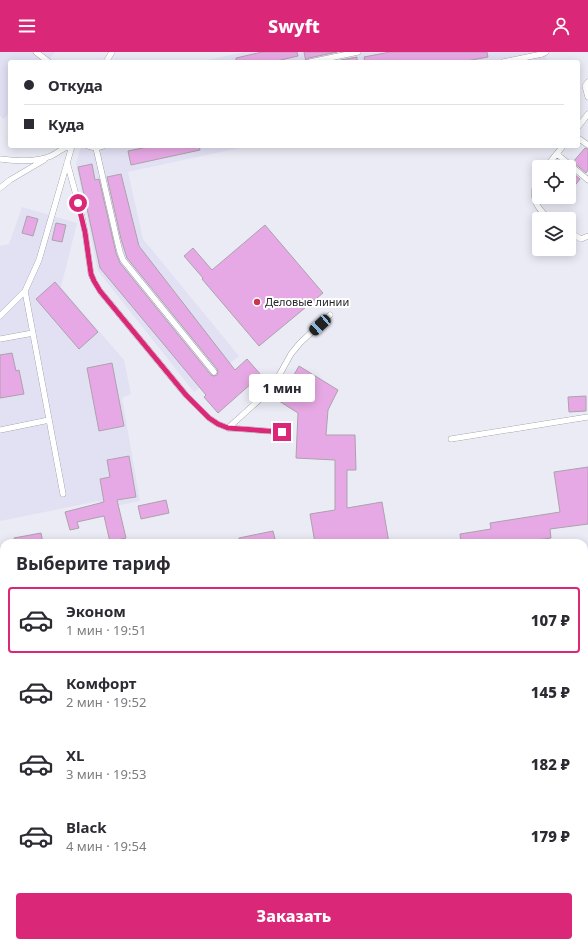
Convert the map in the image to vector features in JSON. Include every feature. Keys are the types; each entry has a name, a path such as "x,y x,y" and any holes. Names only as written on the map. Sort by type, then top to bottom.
{"lane":[{"path":"36,52 46,60"},
{"path":"320,60 358,52"},
{"path":"513,60 546,52"},
{"path":"588,82 585,86 588,97"},
{"path":"580,124 588,114"},
{"path":"0,188 10,180 64,148"},
{"path":"0,316 25,291 39,260 71,148"},
{"path":"96,148 118,246 124,260 214,372"},
{"path":"551,160 561,148"},
{"path":"556,154 588,180"},
{"path":"0,159 24,161 50,156"},
{"path":"67,162 82,217 89,266 94,281 100,291 186,395 209,418 228,428 282,432"},
{"path":"576,236 581,239 588,236"},
{"path":"25,291 63,494"},
{"path":"228,428 268,392 291,354 300,343 330,315"},
{"path":"0,339 33,333"},
{"path":"450,439 588,417"},
{"path":"0,430 49,420"}],"shaded area":[{"path":"0,52 55,52 49,60 8,60 8,114 4,119 0,116"},
{"path":"244,52 546,52 547,60 208,60"},
{"path":"80,148 239,148 128,172 143,239 239,356 194,392 98,271 76,164"},
{"path":"22,207 77,223 61,287 124,360 131,394 122,398 140,501 101,509 99,501 0,521 0,246 9,244"}],"building":[{"path":"262,52 297,52 298,56 281,60 236,60 236,58"},
{"path":"304,52 337,52 309,58 306,60"},
{"path":"390,52 487,52 488,57 472,60 365,60 364,57"},
{"path":"357,57 357,60 341,60"},
{"path":"142,148 200,148 200,150 131,165 128,151"},
{"path":"585,148 588,149 588,170 586,173 576,165 576,160 575,160"},
{"path":"92,164 95,180 99,179 116,253 120,263 211,375 217,375 217,369 127,258 121,239 107,177 121,174 139,246 235,370 247,359 261,375 218,413 204,397 206,395 100,268 78,167"},
{"path":"576,176 580,179 576,184"},
{"path":"27,216 38,219 33,236 22,233"},
{"path":"56,223 66,225 62,242 52,240"},
{"path":"265,225 323,293 259,346 184,256 193,248 212,270"},
{"path":"55,282 98,332 79,349 36,299"},
{"path":"12,353 16,371 19,370 24,394 0,398 0,355"},
{"path":"112,363 124,426 99,431 87,368"},
{"path":"299,366 338,390 328,410 326,435 355,435 356,470 347,470 347,508 382,502 388,539 314,539 310,514 335,510 335,460 296,458 298,413 279,401"},
{"path":"586,396 586,411 569,412 568,397"},
{"path":"129,456 136,497 117,500 126,538 122,539 109,539 104,516 77,522 79,528 70,530 65,512 104,502 100,479 110,477 107,460"},
{"path":"588,467 588,524 550,529 551,538 544,539 461,539 460,534 491,529 490,523 560,512 554,472"},
{"path":"166,500 169,513 141,519 138,506"},
{"path":"273,531 275,539 239,539"},
{"path":"41,533 42,539 14,539"}],"place":[{"name":"Деловые линии","path":"257,302"}],"route":[{"path":"78,203 85,232 89,266 94,281 100,291 186,395 209,418 228,428 282,432"}]}
